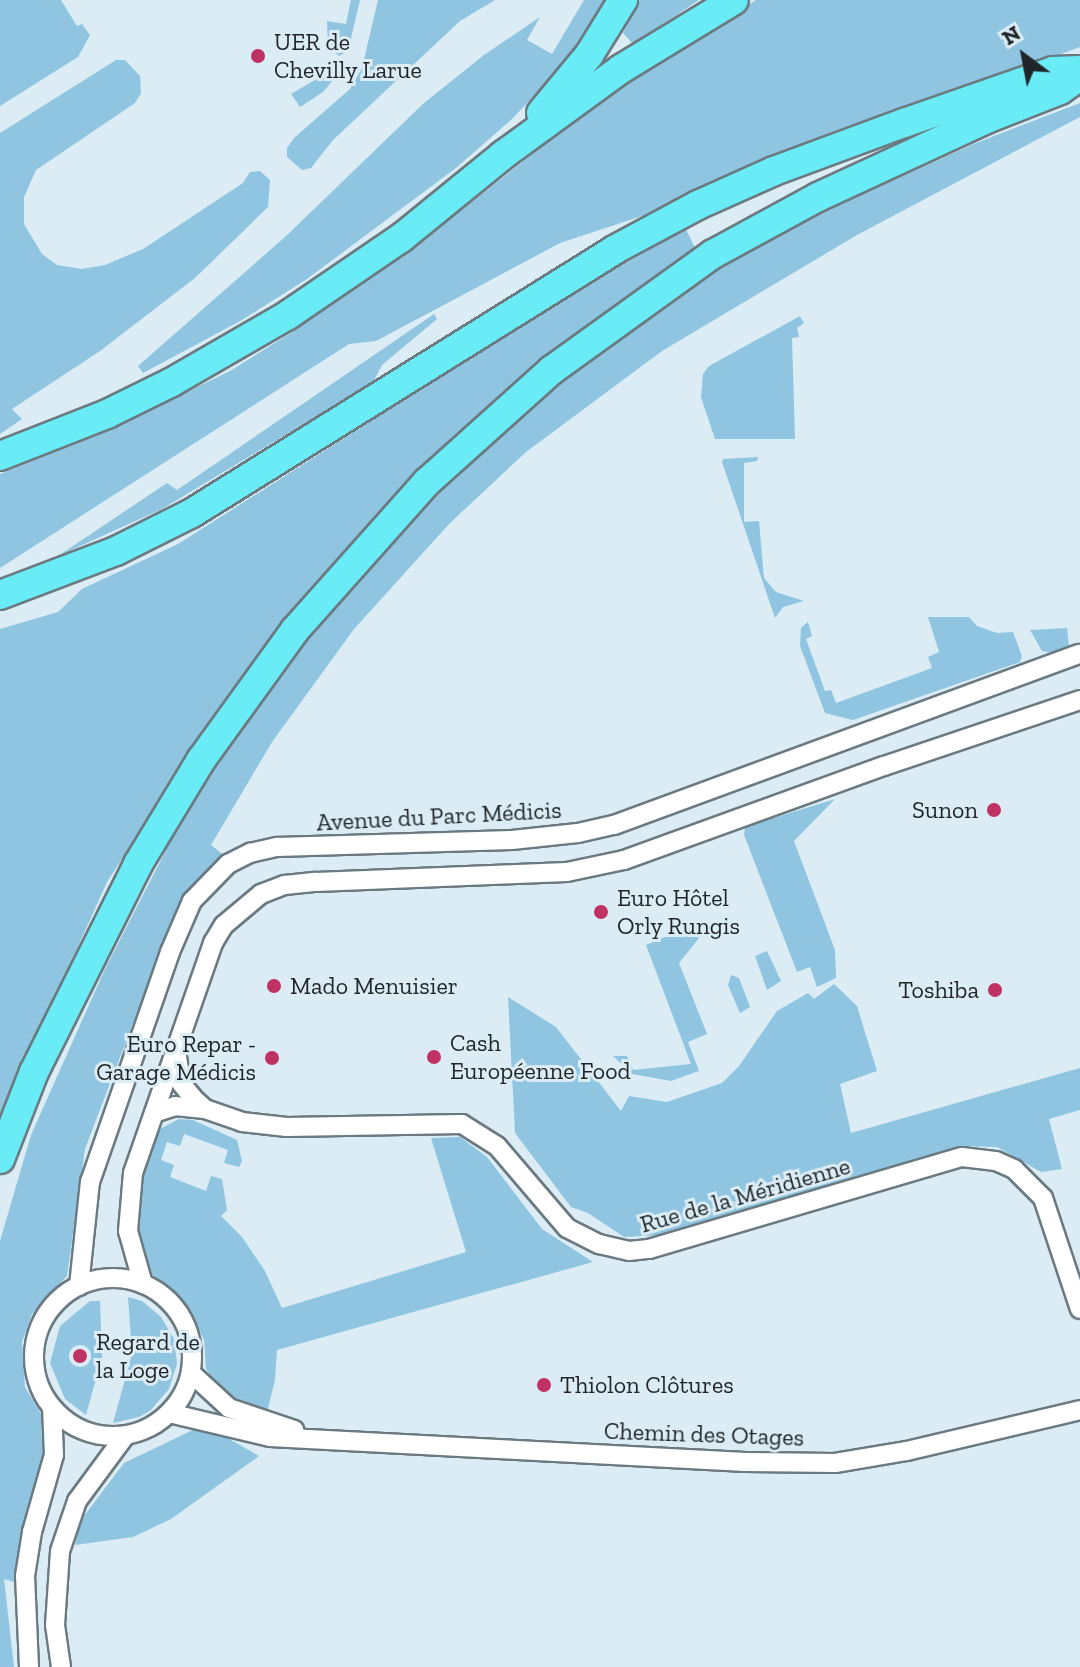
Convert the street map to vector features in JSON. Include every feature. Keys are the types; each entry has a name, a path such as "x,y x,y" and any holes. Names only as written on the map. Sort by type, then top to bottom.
{"highway":[{"path":"503,155 589,55 623,0"},
{"path":"0,456 107,414 172,382 288,315 401,238 503,155 621,69 734,0"},
{"path":"0,595 116,551 204,506 614,250 698,205 774,171 904,123 1053,71 1080,70"},
{"path":"0,1159 34,1072 138,864 193,772 295,630 353,561 427,482 552,370 713,254 818,197 964,129 1060,90 1080,76"}],"street":[{"name":"Avenue du Parc Médicis","path":"79,1286 84,1213 90,1182 165,966 192,901 228,864 250,853 277,847 525,839 614,825 1080,654"},
{"path":"143,1284 128,1231 128,1200 133,1173 204,967 224,925 261,894 285,885 567,872 624,860 884,766 1080,700"},
{"path":"177,1052 181,1083 205,1109"},
{"path":"154,1113 175,1106 205,1109"},
{"name":"Rue de la Méridienne","path":"205,1109 242,1122 287,1127 462,1124 497,1146 567,1228 599,1244 629,1251 649,1249 962,1157 982,1158 1014,1169 1043,1198 1080,1309"},
{"path":"29,1667 25,1576 32,1532 52,1465 52,1408 35,1371 35,1350 48,1312 79,1286 109,1278 143,1284 162,1294 186,1327 192,1347 191,1373 182,1396 169,1413 155,1424 125,1436 95,1434 80,1428 52,1408"},
{"name":"Chemin des Otages","path":"191,1373 229,1408 320,1437"},
{"name":"Chemin des Otages","path":"169,1413 270,1437 320,1437 745,1462 835,1463 907,1451 1080,1410"},
{"path":"61,1667 55,1625 60,1551 70,1515 85,1488 125,1436"}],"shaded area":[{"path":"0,0 61,0 77,26 82,24 90,35 78,57 0,106"},
{"path":"351,0 360,0 348,51 339,56 328,46 327,21 346,24"},
{"path":"378,0 495,0 460,21 333,140 311,168 302,170 287,157 287,148 294,138 350,89 362,68"},
{"path":"584,0 605,0 566,61 513,118 456,168 307,279 242,320 143,373 138,366 285,237 424,103 484,55 540,17 527,40 552,54"},
{"path":"640,0 699,0 633,44 623,33"},
{"path":"756,0 1080,0 1080,47 779,155 648,214 560,243 376,341 349,344 0,568 0,474 107,431 230,371 407,253 625,81"},
{"path":"116,60 125,60 140,76 141,93 135,103 36,170 24,197 24,224 42,254 57,265 82,269 105,265 143,249 243,183 250,172 260,171 270,180 268,207 195,278 100,351 12,409 22,419 0,434 0,133"},
{"path":"332,73 334,79 323,92 300,107 291,94"},
{"path":"1080,103 1080,117 857,235 662,351 526,452 450,523 354,629 272,742 211,845 226,857 180,900 85,1149 67,1276 32,1314 22,1342 25,1387 41,1414 43,1464 21,1536 14,1582 4,1579 14,1667 0,1667 0,1241 31,1135 105,969 182,819 263,692 341,597 482,448 640,318 716,269 804,220 976,143"},
{"path":"686,229 695,248 558,352 284,628 214,718 107,882 0,1120 0,629 58,612 82,589 178,544 574,292"},
{"path":"434,314 437,319 382,365 373,382 162,509 58,556 167,483 177,490"},
{"path":"800,316 804,323 797,328 799,337 792,338 795,439 715,439 701,397 703,374 709,366"},
{"path":"758,457 757,461 744,463 744,522 759,521 764,578 776,592 804,601 783,607 775,618 722,462 723,459"},
{"path":"928,617 969,617 977,626 997,633 1013,632 1022,656 1020,662 853,720 825,713 800,646 801,628 808,622 812,636 806,639 825,691 831,690 836,703 932,668 928,657 939,652"},
{"path":"1067,628 1069,647 1053,653 1042,651 1030,630"},
{"path":"835,799 794,841 835,950 836,978 817,987 810,967 797,972 744,835 745,827"},
{"path":"693,925 699,938 679,963 707,1034 688,1042 699,1071 671,1081 632,1074 613,1056 627,1056 633,1070 691,1064 646,945"},
{"path":"767,951 781,981 767,990 755,956"},
{"path":"731,975 739,978 750,1007 740,1013 728,985"},
{"path":"834,984 857,1006 877,1071 840,1084 851,1133 1080,1068 1080,1110 1049,1119 1062,1169 1041,1172 997,1147 963,1146 661,1235 624,1237 588,1213 571,1207 515,1133 508,997 556,1027 621,1111 629,1096 667,1102 722,1083 739,1066 777,1011 808,993 814,999"},
{"path":"179,1119 193,1120 237,1140 242,1161 239,1167 224,1163 228,1150 184,1134 180,1146 167,1142 161,1160 174,1165 170,1177 206,1191 211,1176 222,1179 227,1210 221,1216 242,1237 265,1271 282,1308 466,1252 431,1138 460,1137 487,1157 542,1229 593,1262 277,1350 275,1380 267,1412 238,1401 218,1386 206,1369 204,1340 189,1309 172,1290 145,1269 132,1231 137,1182 156,1131"},
{"path":"128,1297 142,1301 161,1317 174,1339 177,1364 169,1389 151,1410 139,1417 113,1423 132,1354"},
{"path":"90,1301 100,1301 102,1357 86,1415 65,1399 50,1363 60,1326"},
{"path":"197,1428 215,1431 259,1456 171,1519 133,1537 75,1545 81,1520 124,1463"}],"place":[{"name":"UER de Chevilly Larue","path":"258,56"},
{"name":"Sunon","path":"994,810"},
{"name":"Euro Hôtel Orly Rungis","path":"601,912"},
{"name":"Mado Menuisier","path":"274,986"},
{"name":"Toshiba","path":"995,990"},
{"name":"Cash Européenne Food","path":"434,1057"},
{"name":"Euro Repar - Garage Médicis","path":"272,1058"},
{"name":"Regard de la Loge","path":"80,1356"},
{"name":"Thiolon Clôtures","path":"544,1385"}]}
